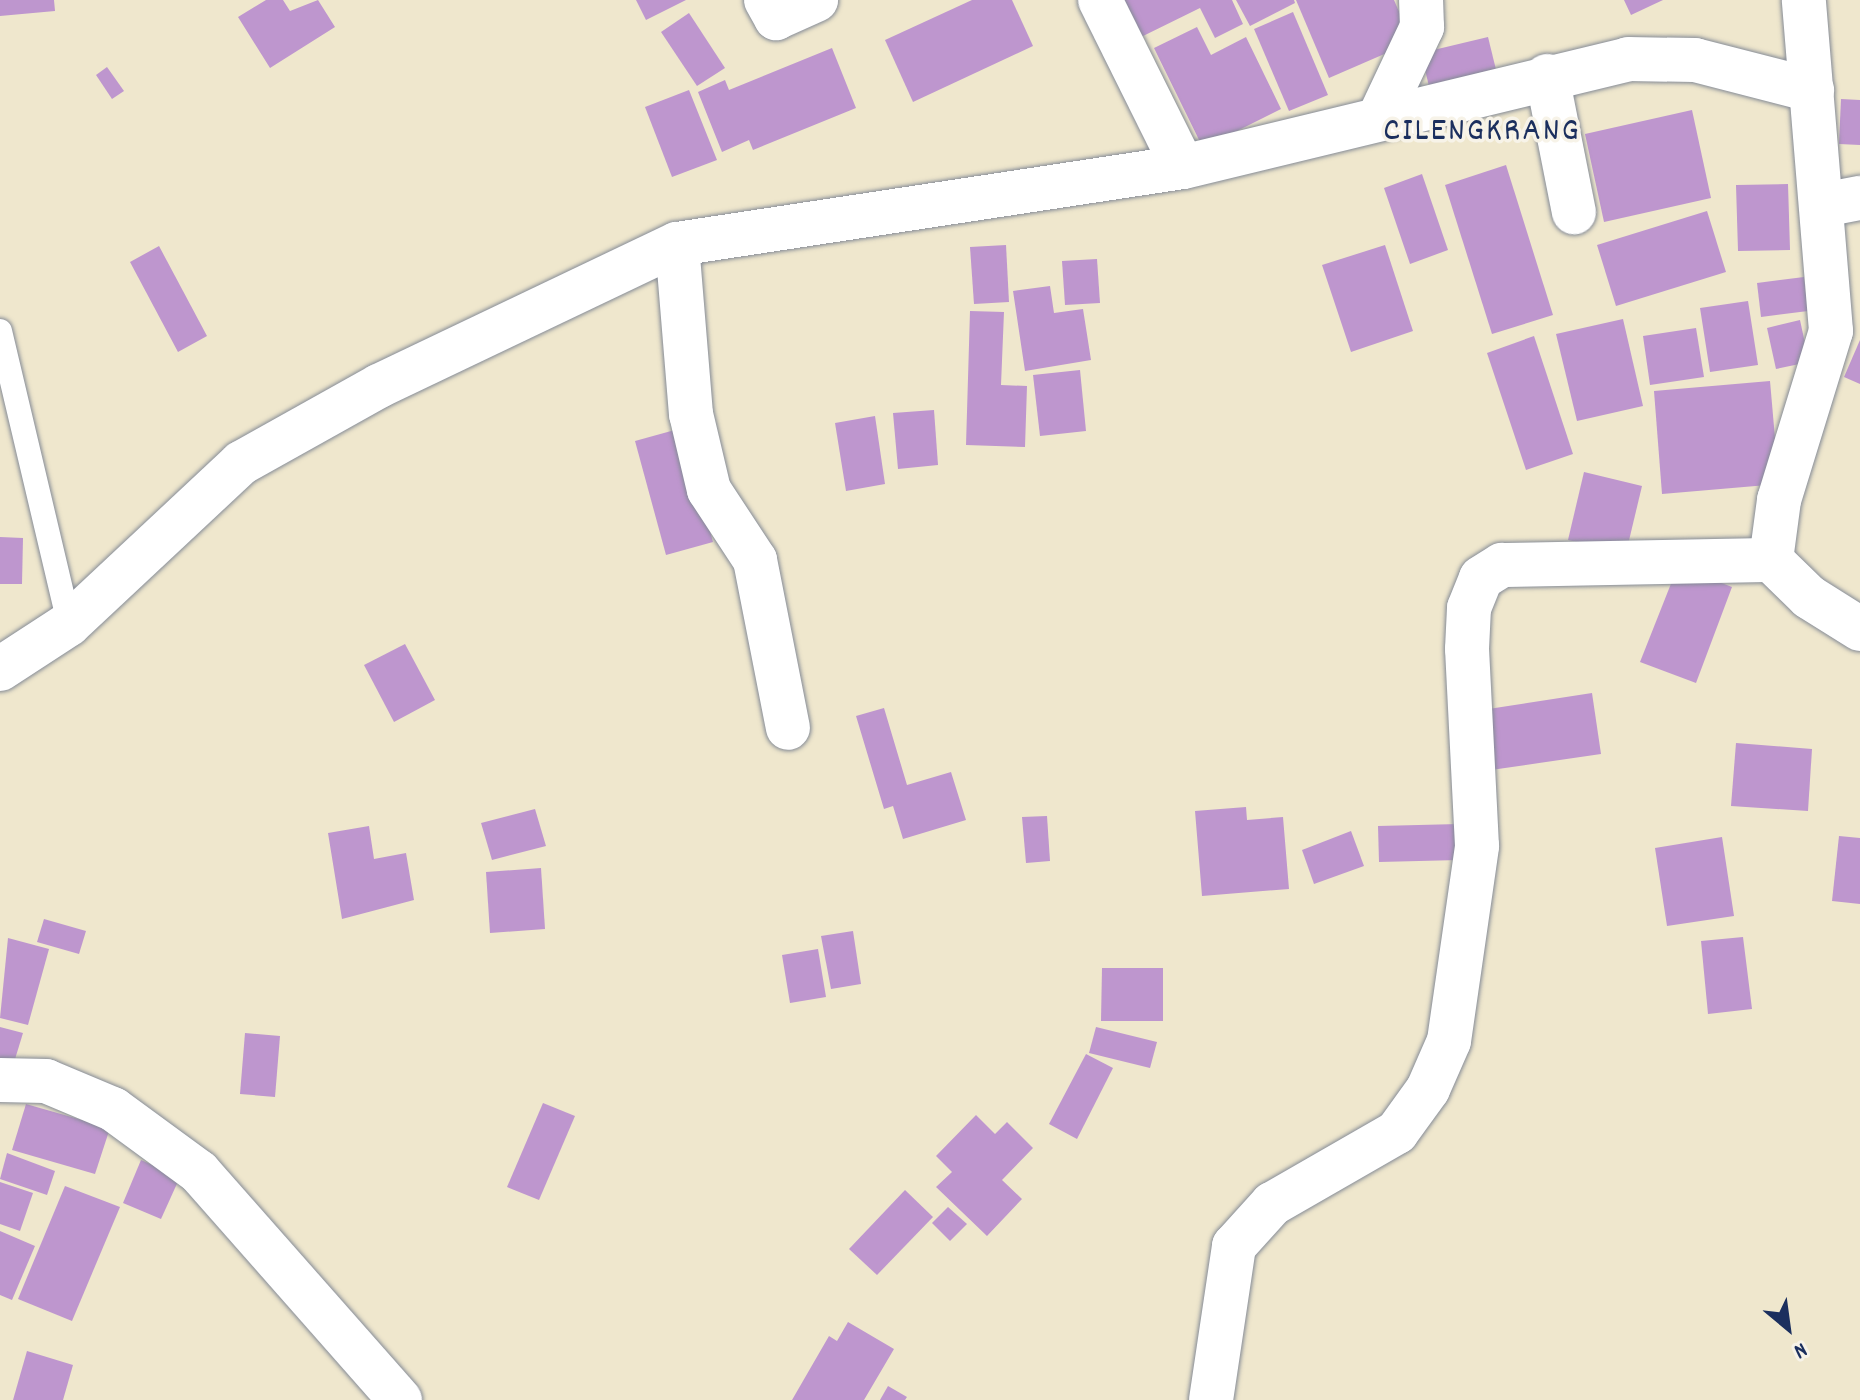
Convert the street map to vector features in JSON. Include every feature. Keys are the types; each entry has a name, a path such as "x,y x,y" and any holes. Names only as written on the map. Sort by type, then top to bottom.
{"street":[{"path":"766,0 776,18 816,0"},
{"path":"1100,0 1183,167"},
{"path":"1379,118 1422,27 1421,0"},
{"path":"1771,560 1779,500 1831,331 1841,202 1812,90 1804,0"},
{"path":"0,669 69,624 241,463 379,386 677,244 1183,167 1547,76 1628,59 1695,60 1812,90"},
{"path":"1547,76 1574,212"},
{"path":"677,244 691,414 709,490 755,560 788,728"},
{"path":"1211,1400 1234,1246 1272,1204 1397,1132 1428,1089 1449,1041 1477,846 1467,649 1469,608 1481,578 1502,565 1771,560 1860,629"},
{"path":"0,1080 46,1081 113,1109 199,1172 400,1400"}],"lane":[{"path":"0,331 69,624"}],"building":[{"path":"0,0 54,0 55,11 0,16"},
{"path":"266,0 283,0 290,11 318,0 335,27 270,68 238,17"},
{"path":"636,0 686,0 646,20"},
{"path":"972,0 1012,0 1033,46 913,102 885,40"},
{"path":"1120,0 1232,0 1243,24 1215,38 1200,8 1139,38"},
{"path":"1236,0 1294,0 1295,3 1250,26"},
{"path":"1296,0 1394,0 1412,42 1329,78"},
{"path":"1624,0 1663,0 1631,15"},
{"path":"1293,12 1328,95 1289,111 1254,29"},
{"path":"689,13 725,68 697,86 661,32"},
{"path":"1197,27 1211,55 1246,37 1281,109 1203,148 1154,48"},
{"path":"1488,37 1500,86 1433,103 1421,53"},
{"path":"832,48 856,108 753,150 749,140 722,152 698,92 725,80 729,90"},
{"path":"107,67 124,91 112,99 96,75"},
{"path":"689,90 717,160 672,177 645,107"},
{"path":"1841,99 1860,100 1860,145 1839,144"},
{"path":"1692,110 1711,198 1604,222 1585,134"},
{"path":"1506,165 1553,315 1492,334 1445,185"},
{"path":"1422,174 1448,250 1410,264 1384,188"},
{"path":"1788,184 1790,250 1738,251 1736,185"},
{"path":"1707,211 1726,272 1616,306 1597,245"},
{"path":"1006,245 1009,302 974,304 970,247"},
{"path":"1385,245 1413,331 1351,352 1322,265"},
{"path":"159,246 207,336 178,352 130,262"},
{"path":"1097,259 1100,303 1065,305 1062,261"},
{"path":"1804,277 1808,311 1761,317 1757,283"},
{"path":"1050,286 1054,313 1083,309 1091,360 1025,371 1013,291"},
{"path":"1748,301 1758,365 1710,372 1700,308"},
{"path":"970,311 1004,312 1001,385 1027,386 1025,447 966,445"},
{"path":"1623,319 1643,406 1577,421 1556,334"},
{"path":"1800,320 1809,362 1776,369 1767,328"},
{"path":"1696,328 1704,377 1650,385 1643,336"},
{"path":"1534,336 1573,454 1526,470 1487,353"},
{"path":"1860,340 1860,384 1844,377"},
{"path":"1080,370 1086,431 1040,436 1033,375"},
{"path":"1770,381 1779,484 1662,494 1654,391"},
{"path":"934,410 938,465 898,469 893,413"},
{"path":"875,416 885,484 846,491 835,423"},
{"path":"682,428 713,542 666,555 635,441"},
{"path":"1584,472 1642,486 1626,553 1568,540"},
{"path":"0,537 23,538 22,584 0,584"},
{"path":"1678,566 1732,587 1696,683 1640,662"},
{"path":"405,644 435,700 394,722 364,665"},
{"path":"1592,693 1601,754 1491,770 1482,710"},
{"path":"884,708 907,785 951,772 966,820 903,839 893,806 884,809 856,716"},
{"path":"1736,743 1812,749 1808,811 1731,806"},
{"path":"1246,807 1247,820 1283,817 1289,889 1202,896 1195,811"},
{"path":"535,809 546,846 492,860 481,823"},
{"path":"1047,816 1050,861 1026,863 1022,817"},
{"path":"1459,824 1459,860 1379,862 1378,826"},
{"path":"369,826 374,859 406,853 414,900 342,919 328,833"},
{"path":"1351,831 1364,866 1314,884 1302,850"},
{"path":"1839,836 1860,838 1860,904 1832,901"},
{"path":"1722,837 1734,916 1667,926 1655,848"},
{"path":"541,868 545,929 490,933 486,872"},
{"path":"44,919 86,931 79,954 37,942"},
{"path":"853,931 861,984 831,989 821,936"},
{"path":"1743,937 1752,1009 1708,1014 1701,941"},
{"path":"8,938 49,949 28,1025 0,1018"},
{"path":"818,949 826,997 790,1003 782,955"},
{"path":"1102,968 1163,968 1163,1021 1101,1021"},
{"path":"0,1027 23,1033 12,1069 0,1066"},
{"path":"1096,1027 1157,1042 1150,1068 1089,1053"},
{"path":"245,1033 280,1036 275,1097 240,1094"},
{"path":"1086,1054 1113,1068 1077,1139 1049,1124"},
{"path":"543,1103 575,1116 539,1200 507,1187"},
{"path":"26,1104 110,1128 95,1174 12,1150"},
{"path":"976,1115 995,1134 1007,1122 1033,1148 1002,1180 1022,1199 987,1236 936,1187 952,1172 936,1156"},
{"path":"7,1153 55,1171 47,1195 0,1179"},
{"path":"141,1160 180,1177 161,1219 123,1203"},
{"path":"0,1182 33,1193 20,1231 0,1224"},
{"path":"65,1186 120,1207 72,1321 18,1299"},
{"path":"905,1190 933,1217 877,1275 849,1249"},
{"path":"948,1207 967,1224 950,1241 932,1223"},
{"path":"0,1231 35,1246 12,1300 0,1295"},
{"path":"848,1322 894,1349 864,1400 792,1400 829,1336 837,1341"},
{"path":"27,1351 73,1365 63,1400 13,1400"},
{"path":"888,1386 907,1397 905,1400 880,1400"}],"district":[{"name":"CILENGKRANG","path":"1482,133"}]}
